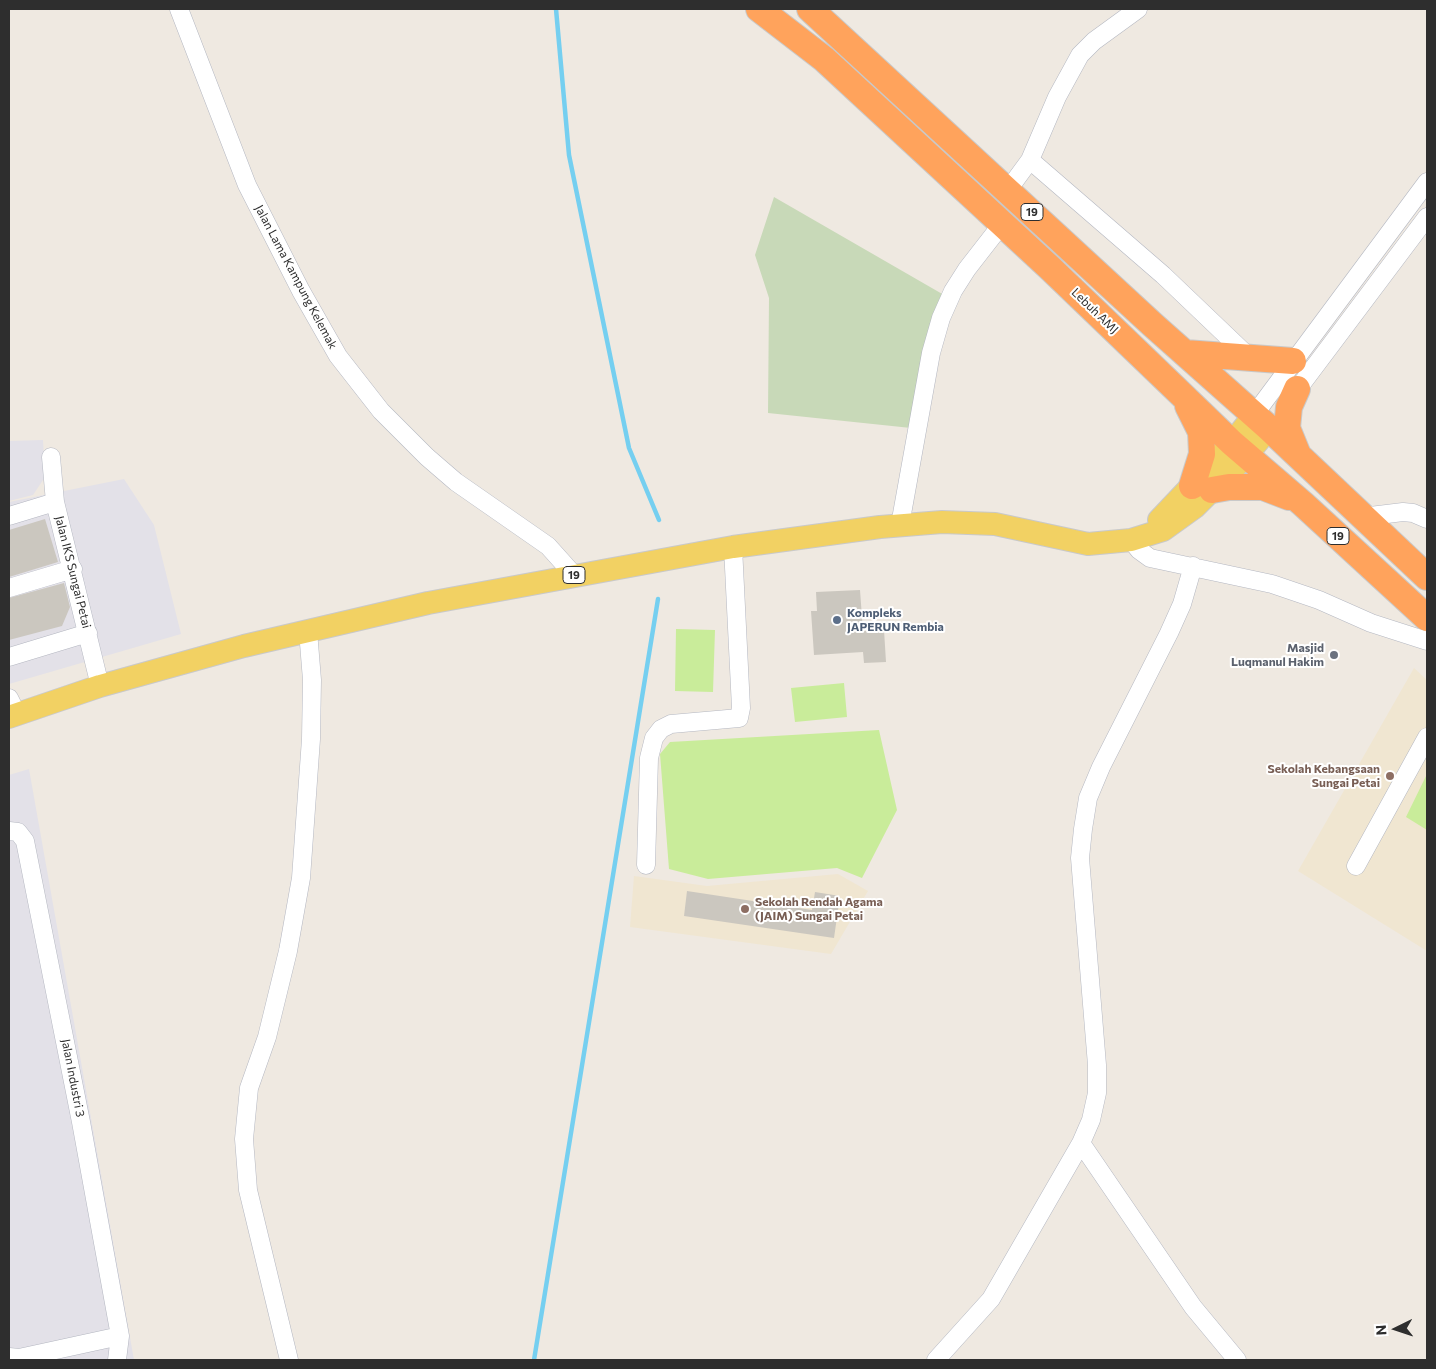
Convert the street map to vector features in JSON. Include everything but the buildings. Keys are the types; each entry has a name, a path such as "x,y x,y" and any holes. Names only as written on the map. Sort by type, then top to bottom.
{"highway":[{"name":"Lebuh AMJ","path":"759,9 824,59 1240,449 1427,618"},
{"name":"19","path":"810,9 1185,353 1262,421 1427,577"},
{"path":"1185,353 1293,361"},
{"path":"1172,385 1190,410 1201,432 1202,488 1263,487 1303,504"},
{"path":"1297,389 1289,408 1287,428 1294,450 1300,457"}],"main road":[{"name":"19","path":"12,710 208,655 308,630 428,603 733,547 900,525 942,522 995,524 1088,544 1140,536 1163,530 1178,522 1202,488 1240,449 1262,421"}],"street":[{"name":"Jalan Lama Kampung Kelemak","path":"179,9 247,184 305,300 348,370 381,411 427,457 456,482 548,546 574,575"},
{"path":"1008,190 1030,160 1048,122 1057,97 1080,55 1094,41 1138,9"},
{"path":"1030,160 1163,274 1250,358"},
{"path":"1262,421 1293,361 1427,182"},
{"path":"1262,421 1297,389 1427,217"},
{"path":"900,525 931,353 941,318 953,291 967,268 1002,224"},
{"name":"Jalan IKS Sungai Petai","path":"52,457 55,502 73,569 100,686"},
{"path":"9,516 55,502"},
{"path":"1362,517 1403,512 1413,513 1427,519"},
{"path":"1140,536 1139,550 1150,558 1272,584 1319,600 1370,623 1427,641"},
{"path":"646,865 650,758 654,738 661,729 671,724 739,718 741,708 733,547"},
{"path":"936,1360 991,1299 1081,1143 1091,1120 1097,1093 1097,1065 1080,858 1087,806 1101,767 1182,604 1193,566"},
{"path":"9,588 73,569"},
{"path":"289,1360 248,1190 244,1139 249,1088 267,1037 288,951 301,878 311,740 312,680 308,630"},
{"path":"9,657 88,632"},
{"path":"1356,866 1427,737"},
{"name":"Jalan Industri 3","path":"9,831 18,832 25,841 81,1122 120,1336 117,1360"},
{"path":"1081,1143 1193,1307 1237,1360"},
{"path":"9,1357 19,1358 120,1336"}],"shaded area":[{"path":"43,440 45,477 33,495 9,501 9,441"},
{"path":"124,479 154,525 181,634 9,684 9,502"},
{"name":"Sekolah Kebangsaan Sungai Petai","path":"1414,668 1427,680 1427,951 1298,871"},
{"path":"29,769 134,1360 9,1360 9,775"},
{"name":"Sekolah Rendah Agama (JAIM) Sungai Petai","path":"838,874 868,891 831,954 630,927 634,876 707,886"}],"green space":[{"path":"774,197 944,295 911,428 768,413 769,298 755,255"},
{"path":"676,629 715,630 713,692 675,691"},
{"path":"844,683 847,717 795,722 791,688"},
{"path":"879,730 897,810 862,878 837,868 708,879 669,869 660,754 670,742"},
{"path":"1427,774 1427,830 1406,817"}],"waterway":[{"path":"556,9 569,155 629,448 659,520"},
{"path":"534,1360 658,599"}],"place":[{"name":"Kompleks JAPERUN Rembia","path":"837,620"},
{"name":"Masjid Luqmanul Hakim","path":"1334,655"},
{"name":"Sekolah Kebangsaan Sungai Petai","path":"1390,776"},
{"name":"Sekolah Rendah Agama (JAIM) Sungai Petai","path":"745,909"}]}
